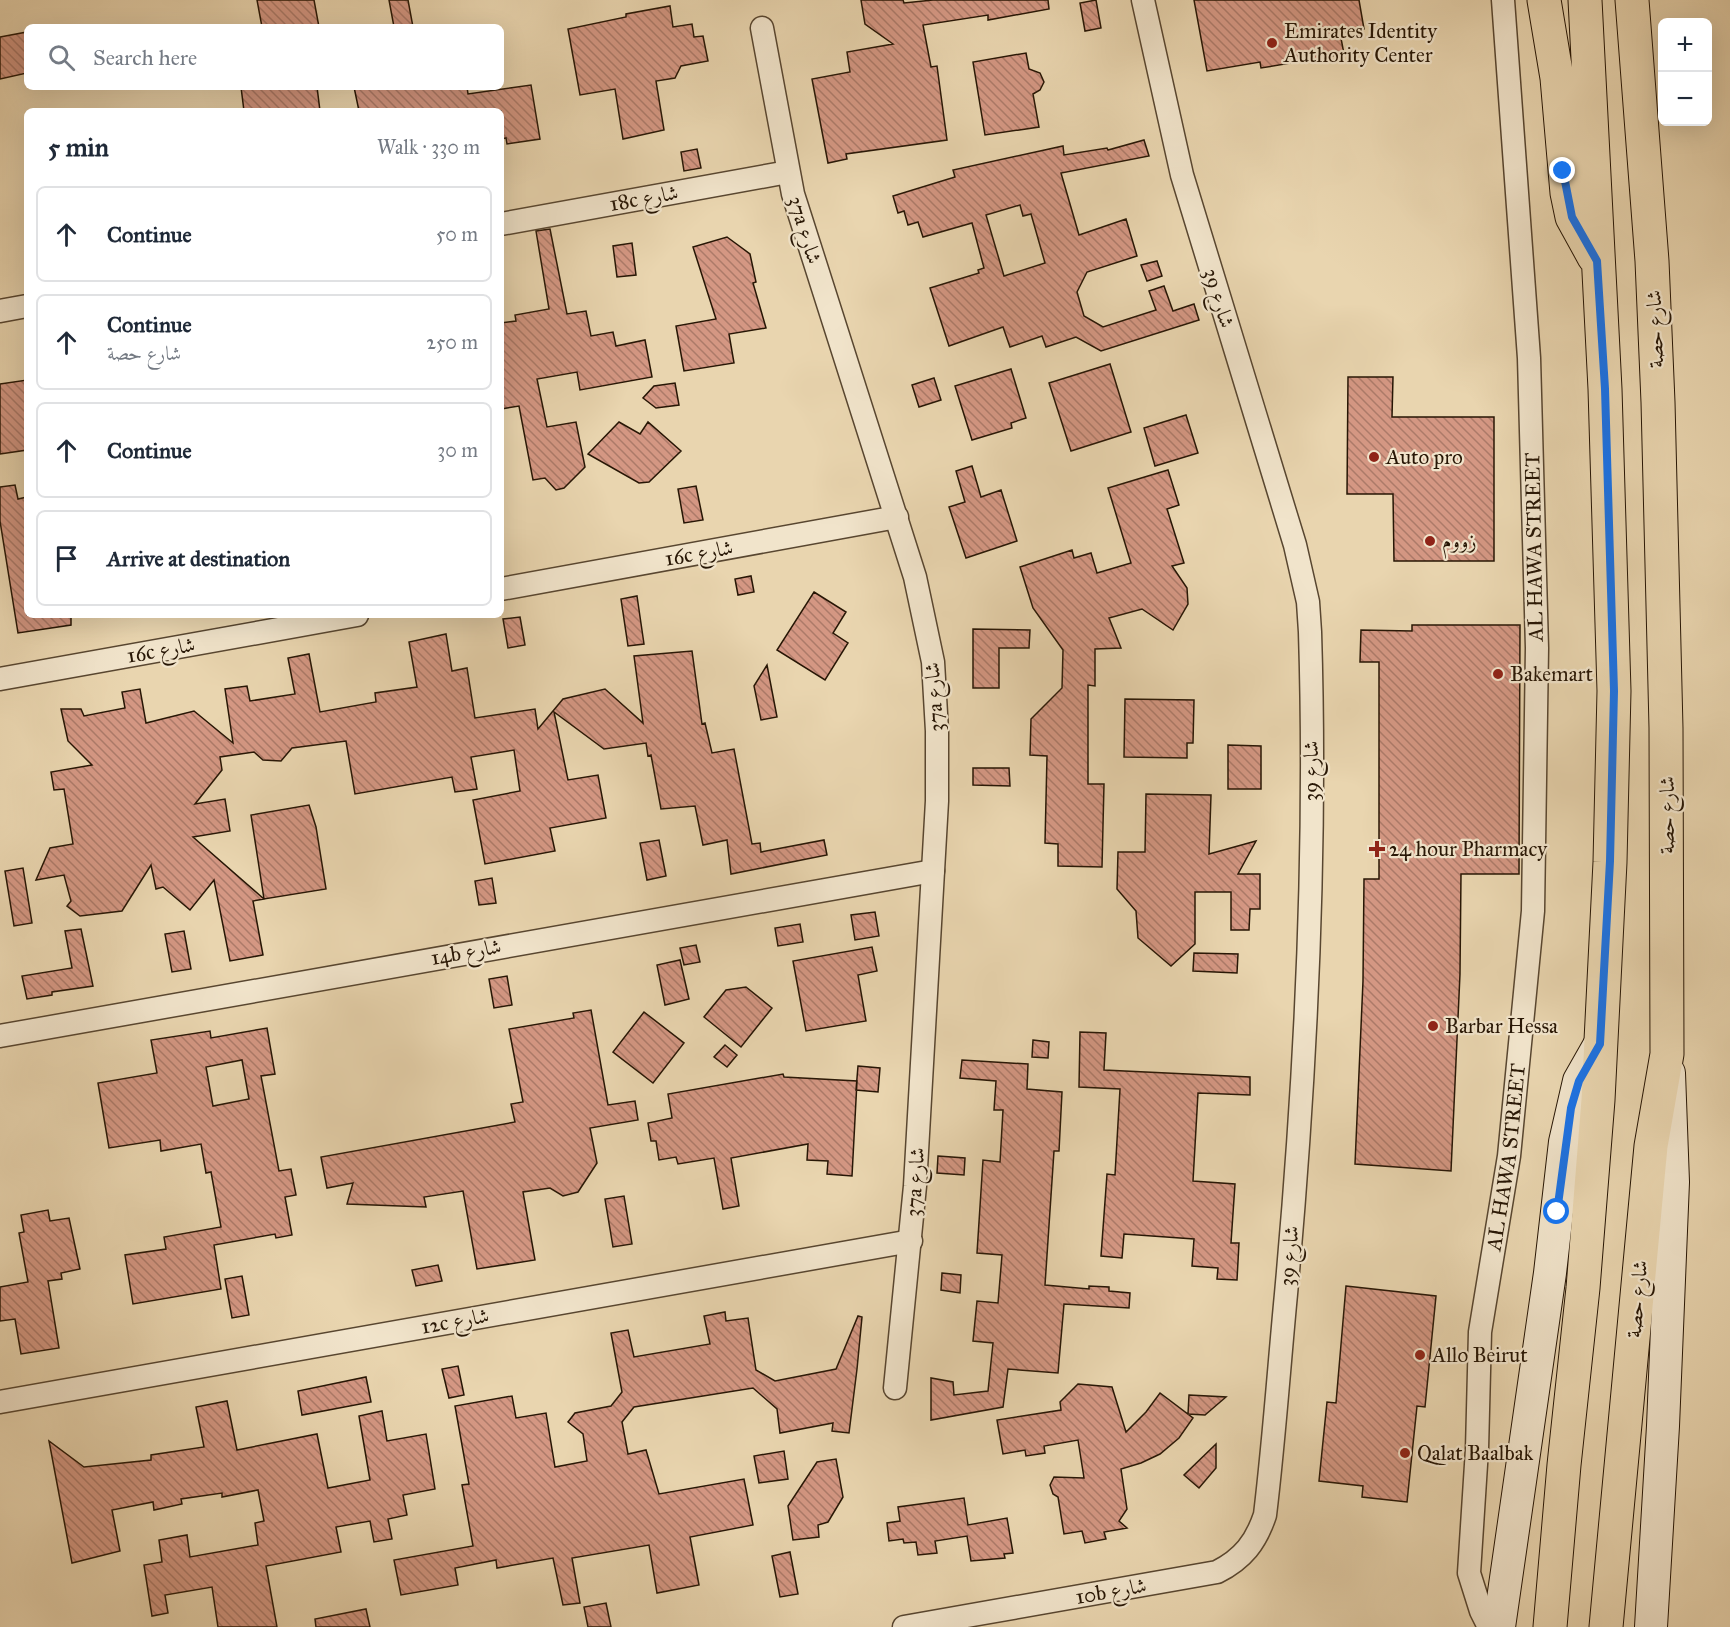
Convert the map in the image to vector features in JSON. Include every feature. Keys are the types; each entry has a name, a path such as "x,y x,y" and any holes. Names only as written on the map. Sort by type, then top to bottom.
{"main road":[{"path":"1544,0 1557,78 1567,193 1572,217 1597,261"},
{"path":"1550,1627 1583,1288 1600,1044 1610,861 1614,691 1605,389 1585,0"},
{"name":"شارع حصة","path":"1606,1627 1652,1146 1667,1054 1666,717 1658,402 1652,261 1632,0"},
{"path":"1499,1627 1550,1273 1565,1142 1579,1081 1600,1044"},
{"path":"1651,1627 1674,1182 1673,1118 1667,1054"}],"street":[{"name":"شارع 39","path":"1143,0 1182,175 1295,545 1308,602 1310,632 1310,911 1296,1183 1265,1515 1252,1544 1242,1557"},
{"name":"AL HAWA STREET","path":"1489,1627 1480,1611 1469,1573 1477,1449 1480,1332 1509,1156 1533,911 1536,659 1529,358 1503,0"},
{"name":"37a شارع","path":"762,28 788,172 915,577 933,662 938,731 937,801 911,1241 895,1388"},
{"name":"18c شارع","path":"504,223 788,172"},
{"path":"0,311 24,307"},
{"name":"16c شارع","path":"504,588 897,518"},
{"name":"16c شارع","path":"0,680 341,618"},
{"name":"14b شارع","path":"0,1036 933,871"},
{"name":"12c شارع","path":"0,1402 911,1241"},
{"name":"10b شارع","path":"904,1627 977,1621 1204,1576 1217,1572 1242,1557"}],"building":[{"path":"257,0 314,0 318,24 261,24"},
{"path":"389,0 408,0 412,24 393,24"},
{"path":"861,0 903,0 904,3 933,0 1048,0 1049,9 988,20 988,15 923,25 931,67 937,66 947,140 846,154 847,159 828,163 812,79 850,72 847,52 893,44 865,24"},
{"path":"1096,0 1101,28 1085,31 1080,3"},
{"name":"Emirates Identity Authority Center","path":"1194,0 1359,0 1364,29 1340,33 1344,54 1261,68 1260,62 1207,71"},
{"path":"670,6 673,27 692,24 694,37 703,36 708,61 681,66 675,78 656,81 664,130 623,139 615,89 580,95 568,29 626,17 626,14"},
{"path":"24,33 24,74 0,79 0,37"},
{"path":"1026,53 1029,69 1040,73 1044,82 1040,90 1033,94 1039,127 985,135 973,62"},
{"path":"531,85 540,139 507,144 506,138 504,138 504,108 358,108 355,90 467,90 468,94"},
{"path":"241,90 317,90 320,108 244,108"},
{"path":"1144,140 1149,156 1061,173 1079,235 1126,219 1137,256 1087,272 1077,292 1084,316 1103,327 1156,310 1149,291 1164,286 1173,311 1194,304 1199,320 1101,351 1076,337 1046,347 1042,336 1010,347 1003,327 949,346 930,288 979,273 978,270 984,268 972,223 923,237 918,222 908,225 904,211 898,213 893,196 955,177 953,170 1063,146 1064,155 1107,148 1108,150","holes":["1020,205 1023,216 1031,214 1045,263 1004,276 986,215"]},
{"path":"697,149 701,168 684,171 681,152"},
{"path":"550,229 567,314 586,311 591,336 613,332 616,346 645,340 652,377 580,390 577,372 537,379 547,427 576,422 585,467 564,488 556,490 545,478 533,480 519,406 504,408 504,323 516,321 515,315 549,309 536,231"},
{"path":"727,237 750,254 756,282 753,283 766,328 729,334 734,363 684,371 676,326 716,319 693,247"},
{"path":"632,243 636,275 617,277 613,246"},
{"path":"1157,261 1162,276 1147,281 1141,265"},
{"path":"1110,364 1131,432 1071,451 1049,383"},
{"path":"1011,369 1026,418 1011,423 1012,428 972,440 955,386"},
{"path":"1348,377 1393,377 1392,417 1494,417 1494,561 1394,561 1393,494 1347,494"},
{"path":"934,378 941,400 919,407 912,385"},
{"path":"24,380 24,450 0,454 0,384"},
{"path":"675,383 679,405 656,408 643,398 654,386"},
{"path":"1186,415 1198,453 1155,466 1144,428"},
{"path":"619,422 640,434 648,422 681,451 649,482 639,483 588,454"},
{"path":"972,466 981,497 1001,490 1017,541 966,558 949,507 965,502 956,471"},
{"path":"1168,470 1179,505 1167,509 1184,563 1172,566 1187,588 1188,604 1173,630 1142,609 1109,618 1121,648 1095,649 1095,686 1088,685 1088,784 1104,784 1102,867 1058,866 1058,844 1045,843 1047,756 1030,755 1031,719 1062,688 1063,650 1033,608 1020,567 1072,550 1074,558 1091,553 1097,573 1131,563 1108,488"},
{"path":"15,485 18,499 24,498 24,618 71,618 71,625 18,633 0,521 0,487"},
{"path":"696,486 703,520 684,523 678,489"},
{"path":"751,576 754,592 738,595 735,579"},
{"path":"814,592 846,612 833,633 848,643 825,680 777,650"},
{"path":"637,596 644,644 628,646 621,599"},
{"path":"520,617 525,645 508,648 503,619"},
{"path":"1412,625 1520,625 1519,874 1461,874 1460,974 1451,1171 1355,1164 1363,981 1364,879 1379,879 1379,662 1360,662 1361,630 1412,631"},
{"path":"973,629 1030,630 1029,648 999,648 999,688 973,688"},
{"path":"446,634 452,671 467,668 475,718 535,709 538,729 563,699 605,689 643,723 634,656 692,651 702,724 705,723 712,753 734,749 752,844 760,843 761,852 824,840 827,855 731,874 727,840 703,845 695,806 661,809 651,755 648,756 646,743 604,749 554,712 568,780 598,775 606,818 550,828 555,851 485,864 473,800 520,791 514,750 471,757 477,789 455,792 452,777 355,794 346,741 292,748 281,761 263,760 254,752 220,757 222,770 195,804 225,799 230,831 193,837 264,899 253,901 263,955 230,961 214,880 190,910 163,887 156,889 151,865 122,911 80,916 67,906 71,901 64,875 36,880 50,848 73,844 64,789 54,790 51,772 92,765 68,741 61,709 81,709 84,716 125,708 122,692 140,689 146,723 194,711 233,743 225,689 247,686 250,701 295,694 288,658 309,654 320,712 376,702 375,693 417,687 409,642"},
{"path":"767,665 777,717 761,720 754,686"},
{"path":"1125,699 1194,700 1193,743 1187,743 1187,758 1124,757"},
{"path":"1228,745 1261,746 1261,789 1228,789"},
{"path":"973,768 1009,768 1010,786 973,785"},
{"path":"1146,794 1211,795 1209,854 1256,841 1238,874 1260,874 1260,909 1250,909 1249,930 1231,930 1231,892 1195,892 1195,944 1171,966 1138,938 1136,911 1117,889 1118,852 1145,852"},
{"path":"309,805 316,827 326,889 264,899 251,815"},
{"path":"659,840 666,876 647,880 640,843"},
{"path":"23,868 32,923 14,926 5,871"},
{"path":"492,878 496,903 479,905 475,881"},
{"path":"875,912 879,936 855,940 851,915"},
{"path":"800,924 803,942 778,946 775,928"},
{"path":"81,929 93,986 52,992 52,995 27,999 22,976 72,968 65,931"},
{"path":"184,931 191,969 172,972 165,934"},
{"path":"696,945 700,962 684,965 680,948"},
{"path":"872,947 877,971 858,975 866,1021 806,1031 793,961"},
{"path":"1194,953 1238,954 1237,973 1193,971"},
{"path":"680,960 689,999 665,1005 657,965"},
{"path":"507,976 512,1005 494,1008 489,979"},
{"path":"746,987 772,1008 741,1047 704,1017 726,990"},
{"path":"591,1010 608,1105 635,1101 638,1120 590,1128 597,1163 578,1192 563,1196 550,1188 523,1192 535,1260 477,1269 463,1191 424,1197 426,1207 347,1204 353,1183 327,1188 321,1157 515,1122 511,1104 523,1102 509,1029 574,1018 573,1013"},
{"path":"644,1012 684,1043 653,1083 613,1052"},
{"path":"267,1028 275,1074 261,1076 279,1171 291,1169 296,1195 285,1197 292,1235 276,1238 275,1234 214,1245 221,1289 133,1304 125,1255 166,1249 164,1237 221,1227 211,1172 206,1173 201,1144 161,1151 160,1140 109,1148 98,1083 157,1073 151,1040 210,1031 211,1038","holes":["242,1060 249,1099 213,1106 206,1067"]},
{"path":"1080,1032 1106,1033 1104,1070 1250,1077 1250,1095 1198,1093 1193,1181 1235,1184 1231,1243 1239,1243 1237,1280 1217,1279 1218,1268 1192,1266 1194,1239 1124,1234 1122,1258 1101,1256 1107,1174 1115,1175 1120,1089 1079,1087"},
{"path":"1033,1040 1049,1042 1048,1058 1032,1057"},
{"path":"725,1045 737,1055 727,1067 714,1057"},
{"path":"962,1060 1028,1064 1027,1089 1062,1092 1059,1151 1054,1151 1045,1285 1089,1289 1089,1286 1109,1287 1109,1291 1130,1293 1129,1308 1064,1304 1058,1373 1008,1369 1003,1407 931,1420 931,1378 953,1382 954,1395 988,1391 993,1343 973,1341 977,1301 998,1303 1002,1255 977,1253 983,1160 1000,1162 1003,1110 994,1110 996,1081 960,1078"},
{"path":"858,1066 880,1068 878,1092 856,1090"},
{"path":"783,1074 784,1077 857,1081 852,1176 827,1174 828,1161 807,1160 808,1144 731,1158 739,1206 723,1209 714,1158 678,1164 676,1157 659,1160 656,1141 651,1141 648,1123 672,1118 668,1094"},
{"path":"938,1156 965,1158 964,1175 937,1173"},
{"path":"624,1196 632,1244 613,1247 605,1199"},
{"path":"48,1210 50,1221 69,1218 80,1269 61,1273 62,1279 48,1281 59,1348 21,1354 15,1319 0,1321 0,1287 28,1282 19,1233 24,1232 21,1215"},
{"path":"438,1265 442,1281 416,1286 412,1270"},
{"path":"942,1273 961,1275 960,1293 941,1290"},
{"path":"242,1276 249,1315 232,1318 225,1279"},
{"path":"1346,1286 1436,1296 1425,1407 1417,1406 1407,1502 1362,1497 1363,1486 1319,1481 1327,1402 1336,1403"},
{"path":"725,1312 726,1321 748,1318 756,1370 775,1381 836,1369 858,1316 862,1317 849,1433 832,1431 833,1423 780,1433 777,1409 753,1388 634,1407 622,1422 628,1454 646,1450 659,1494 744,1479 753,1525 690,1537 699,1585 657,1593 649,1545 572,1558 580,1603 563,1605 553,1558 497,1568 496,1560 455,1568 458,1585 401,1595 394,1560 473,1546 462,1485 469,1484 455,1406 512,1396 516,1418 546,1413 555,1467 587,1461 583,1434 568,1422 575,1413 611,1406 622,1392 611,1333 628,1330 634,1357 710,1344 704,1316"},
{"path":"458,1366 464,1395 449,1398 442,1369"},
{"path":"366,1377 371,1402 302,1415 298,1391"},
{"path":"1078,1384 1112,1387 1126,1432 1146,1412 1160,1393 1193,1418 1179,1438 1160,1454 1121,1469 1127,1509 1119,1521 1127,1528 1104,1532 1106,1539 1085,1543 1082,1531 1064,1534 1058,1497 1053,1494 1050,1485 1054,1477 1084,1478 1078,1440 1044,1446 1045,1453 1026,1456 1025,1450 1003,1454 997,1420 1061,1410 1060,1402"},
{"path":"1189,1395 1226,1397 1205,1415 1188,1414"},
{"path":"227,1401 237,1450 317,1434 328,1488 370,1480 359,1416 382,1411 387,1441 426,1434 435,1489 403,1495 407,1515 388,1519 392,1539 374,1542 370,1521 336,1527 341,1552 266,1566 277,1627 218,1627 212,1587 165,1595 168,1613 152,1616 144,1565 162,1562 159,1540 187,1535 190,1557 258,1545 255,1523 264,1521 258,1490 222,1497 222,1493 181,1499 182,1504 154,1510 153,1502 112,1510 120,1551 72,1563 49,1441 84,1467 151,1460 151,1455 204,1447 196,1407"},
{"path":"1216,1444 1216,1468 1199,1488 1184,1475"},
{"path":"784,1451 788,1479 759,1483 754,1456"},
{"path":"836,1459 843,1497 828,1522 818,1525 819,1537 793,1540 788,1506 817,1462"},
{"path":"964,1498 968,1525 1007,1518 1013,1553 1004,1554 1005,1558 971,1561 967,1536 935,1541 937,1553 918,1555 916,1542 904,1543 903,1539 889,1541 887,1523 900,1521 898,1507"},
{"path":"790,1552 798,1594 780,1597 772,1556"},
{"path":"606,1603 611,1627 588,1627 584,1607"},
{"path":"366,1609 370,1627 316,1627 315,1619"}],"place":[{"name":"Emirates Identity Authority Center","path":"1272,43"},
{"name":"Auto pro","path":"1374,457"},
{"name":"زووم","path":"1430,541"},
{"name":"Bakemart","path":"1498,674"},
{"name":"24 hour Pharmacy","path":"1377,849"},
{"name":"Barbar Hessa","path":"1433,1026"},
{"name":"Allo Beirut","path":"1420,1355"},
{"name":"Qalat Baalbak","path":"1405,1453"}],"route":[{"path":"1557,1212 1571,1108 1579,1081 1600,1044 1610,861 1614,691 1605,389 1597,261 1572,217 1563,171"}]}
